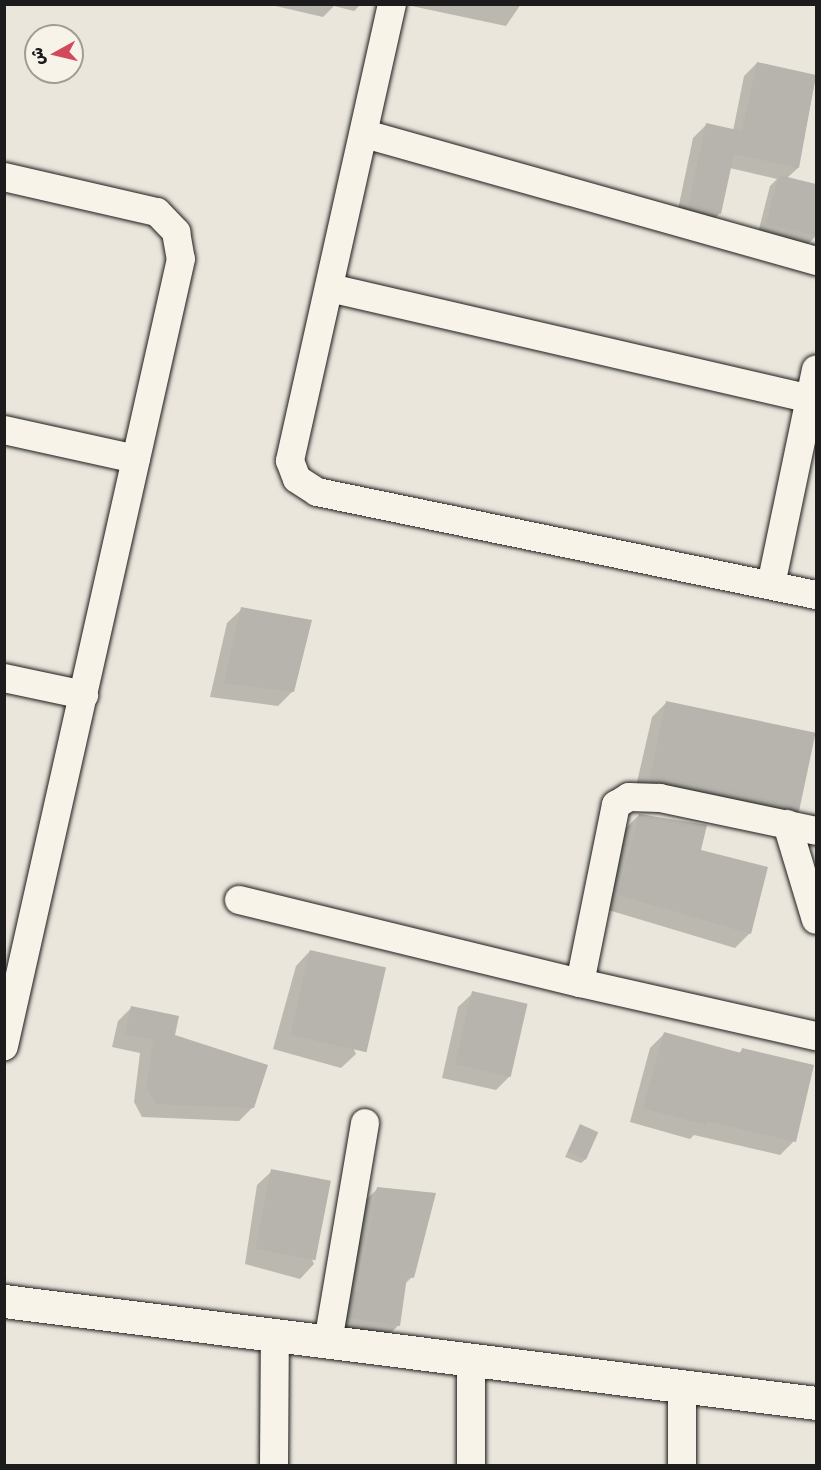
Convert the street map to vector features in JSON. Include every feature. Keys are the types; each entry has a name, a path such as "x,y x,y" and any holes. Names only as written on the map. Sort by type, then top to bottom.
{"street":[{"path":"392,4 365,134 290,461 297,479 317,492 816,595"},
{"path":"365,134 816,261"},
{"path":"4,177 157,212 176,232 181,259 4,1046"},
{"path":"330,288 810,399"},
{"path":"771,585 816,370"},
{"path":"4,430 136,459"},
{"path":"4,678 84,695"},
{"path":"580,983 616,805 629,797 660,798 816,831"},
{"path":"787,824 816,920"},
{"path":"239,900 580,983 816,1036"},
{"path":"328,1342 365,1123"},
{"path":"4,1301 471,1359 682,1388 816,1402"},
{"path":"274,1466 275,1335"},
{"path":"471,1359 471,1466"},
{"path":"682,1388 682,1466"}],"building":[{"path":"757,62 816,75 799,168 734,154 721,214 688,206 706,123 742,131"},
{"path":"779,175 816,184 816,236 766,224"},
{"path":"241,607 312,620 294,692 224,683"},
{"path":"666,701 816,733 799,813 649,781"},
{"path":"639,814 707,825 701,850 768,867 751,934 618,895"},
{"path":"310,950 386,968 366,1052 290,1035"},
{"path":"472,991 528,1004 511,1077 455,1064"},
{"path":"131,1006 179,1016 175,1035 268,1065 254,1108 156,1104 147,1088 153,1040 125,1034"},
{"path":"664,1032 741,1053 742,1048 814,1065 796,1142 707,1121 706,1125 643,1108"},
{"path":"580,1124 598,1132 586,1160 568,1151"},
{"path":"271,1169 331,1181 315,1260 256,1249"},
{"path":"377,1187 436,1193 414,1278 407,1277 400,1326 349,1318 353,1291 358,1292"}]}
